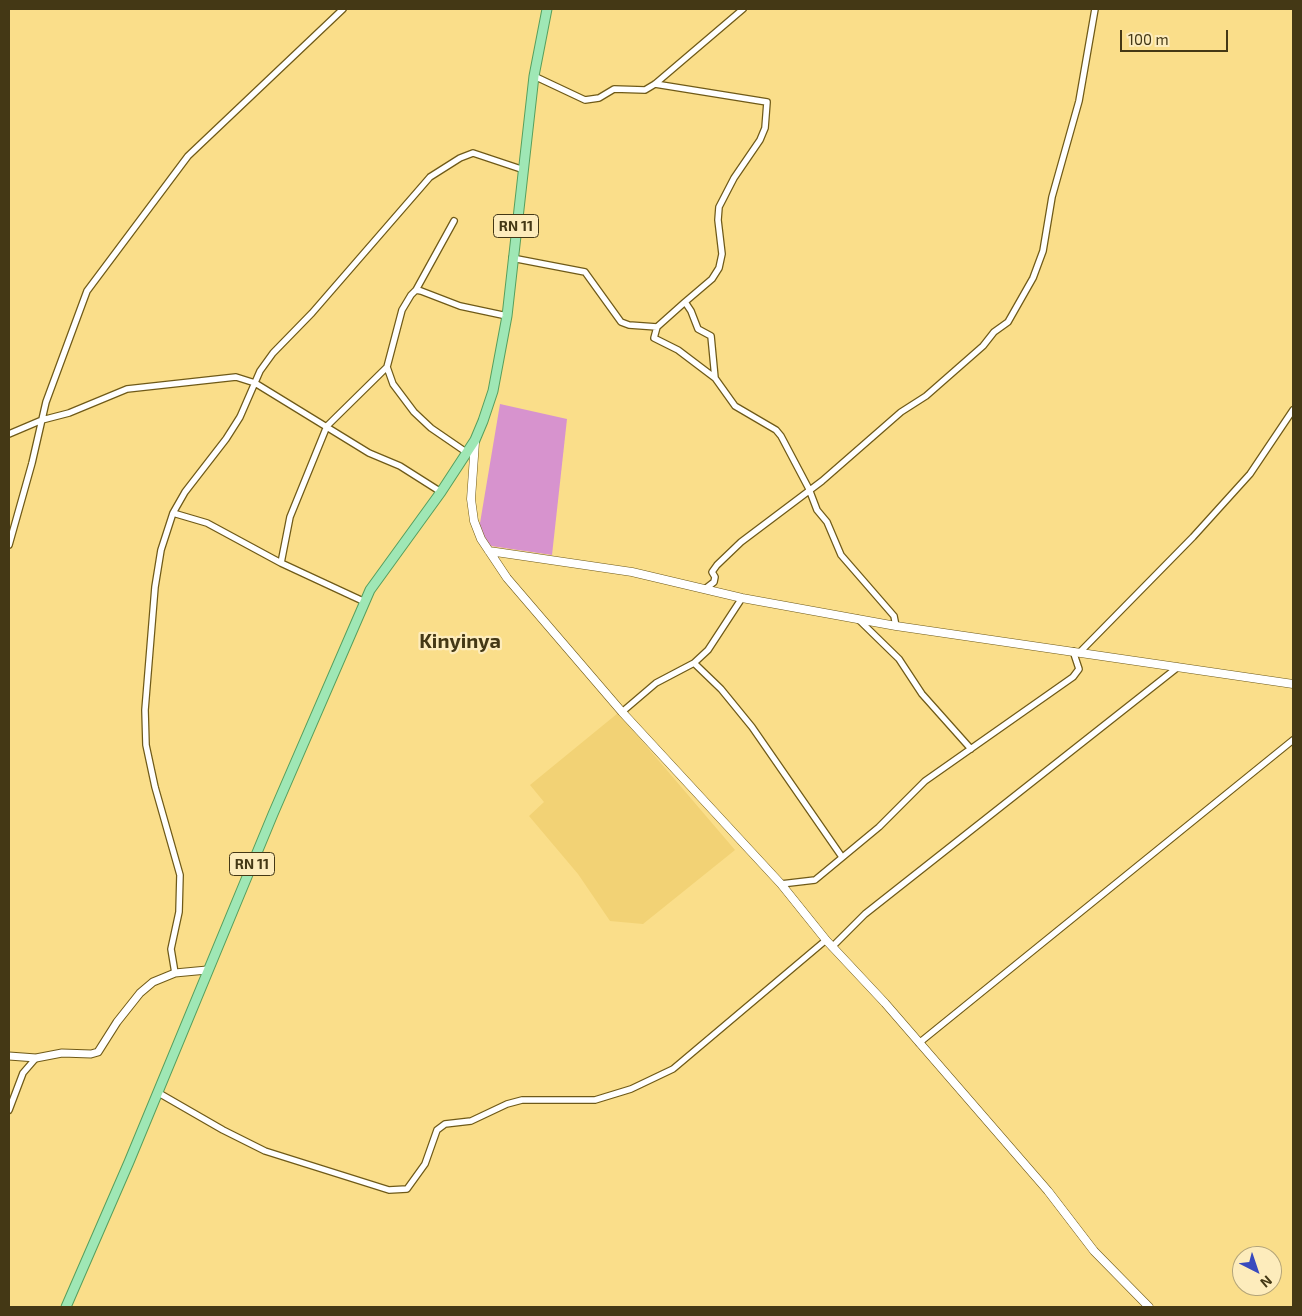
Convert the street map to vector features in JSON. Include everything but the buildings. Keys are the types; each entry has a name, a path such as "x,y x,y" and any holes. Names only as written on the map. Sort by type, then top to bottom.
{"main road":[{"name":"RN 11","path":"66,1307 207,970 365,602 388,564 441,492 475,440 493,391 507,316 512,258 534,76 547,9"},
{"path":"475,440 471,499 477,530 507,578 622,712 782,884 832,947 919,1043 1048,1191 1094,1251 1149,1307"},
{"path":"489,551 632,572 742,598 896,626 1293,684"}],"street":[{"path":"9,545 46,402 87,291 188,156 343,9"},
{"path":"534,76 585,100 599,98 614,89 644,90 655,84 743,9"},
{"path":"705,589 714,582 715,578 712,572 728,555 862,448 901,412 926,396 1008,322 1034,278 1043,251 1052,197 1079,102 1095,9"},
{"path":"655,84 767,102 765,128 760,140 734,178 719,207 718,220 722,254 719,268 712,279 657,327 654,338 678,350 715,378 736,406 776,430 809,489 817,510 827,522 841,555 894,616 896,626"},
{"path":"175,973 172,949 179,912 180,875 155,788 146,745 146,710 155,587 161,550 173,513 185,492 226,439 240,417 255,382 273,353 312,312 430,177 460,158 473,153 524,170"},
{"path":"281,563 290,517 327,426 387,367 402,310 416,290 454,221"},
{"path":"512,258 585,272 621,322 629,325 657,327"},
{"path":"416,290 421,290 460,306 507,316"},
{"path":"685,302 698,329 711,336 715,378"},
{"path":"387,367 393,384 414,412 431,428 466,452"},
{"path":"9,434 42,420 69,413 127,389 236,377 255,382 369,453 400,466 441,492"},
{"path":"782,884 815,880 879,827 925,781 1078,673 1077,651 1194,537 1250,474 1293,410"},
{"path":"173,513 207,523 281,563 365,602"},
{"path":"622,712 656,683 694,663 708,650 742,598"},
{"path":"858,619 899,659 922,694 971,749"},
{"path":"694,663 721,689 752,727 842,857"},
{"path":"832,947 865,914 1178,667"},
{"path":"919,1043 1293,740"},
{"path":"157,1092 223,1130 265,1151 389,1190 407,1189 424,1164 437,1130 445,1124 471,1121 507,1104 522,1100 595,1100 631,1089 673,1069 826,940"},
{"path":"9,1056 36,1058 62,1053 91,1054 98,1052 117,1022 140,993 153,982 175,973 207,970"},
{"path":"9,1110 23,1073 36,1058"}],"shaded area":[{"path":"500,404 567,419 552,555 491,546 479,529"},
{"path":"618,713 735,850 643,924 610,921 578,874 529,816 544,802 530,785"}],"district":[{"name":"Kinyinya","path":"460,641"}]}
